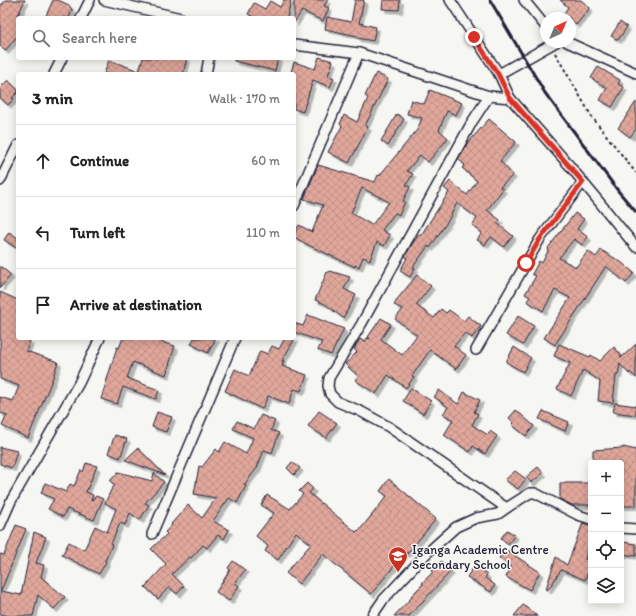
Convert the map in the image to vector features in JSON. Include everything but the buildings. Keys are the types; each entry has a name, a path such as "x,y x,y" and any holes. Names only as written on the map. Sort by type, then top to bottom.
{"street":[{"path":"83,16 90,0"},
{"path":"104,0 172,16"},
{"path":"450,0 498,74 510,98 583,182 636,247"},
{"path":"524,0 540,20"},
{"path":"296,45 359,53 489,96 510,98"},
{"path":"576,46 636,73"},
{"path":"498,74 547,48"},
{"path":"296,201 359,53"},
{"path":"55,72 61,60"},
{"path":"206,72 209,60"},
{"path":"489,96 472,122 362,323 329,378 328,386 330,394 338,402 360,411 389,427 505,507 508,507"},
{"path":"0,181 16,149"},
{"path":"476,350 540,239 583,182"},
{"path":"0,526 11,501 79,384 99,340"},
{"path":"152,534 234,340"},
{"path":"372,616 383,600 426,554 456,527 476,518 498,514 530,493 535,493 578,515 588,518"},
{"path":"624,528 636,529"}],"path":[{"path":"556,48 592,117 636,173"}],"railway":[{"path":"490,0 545,93 619,192 636,212"}],"place":[{"name":"Iganga Academic Centre Secondary School","path":"398,573"}],"route":[{"path":"474,37 498,74 510,98 583,182 540,239 526,263"}]}
